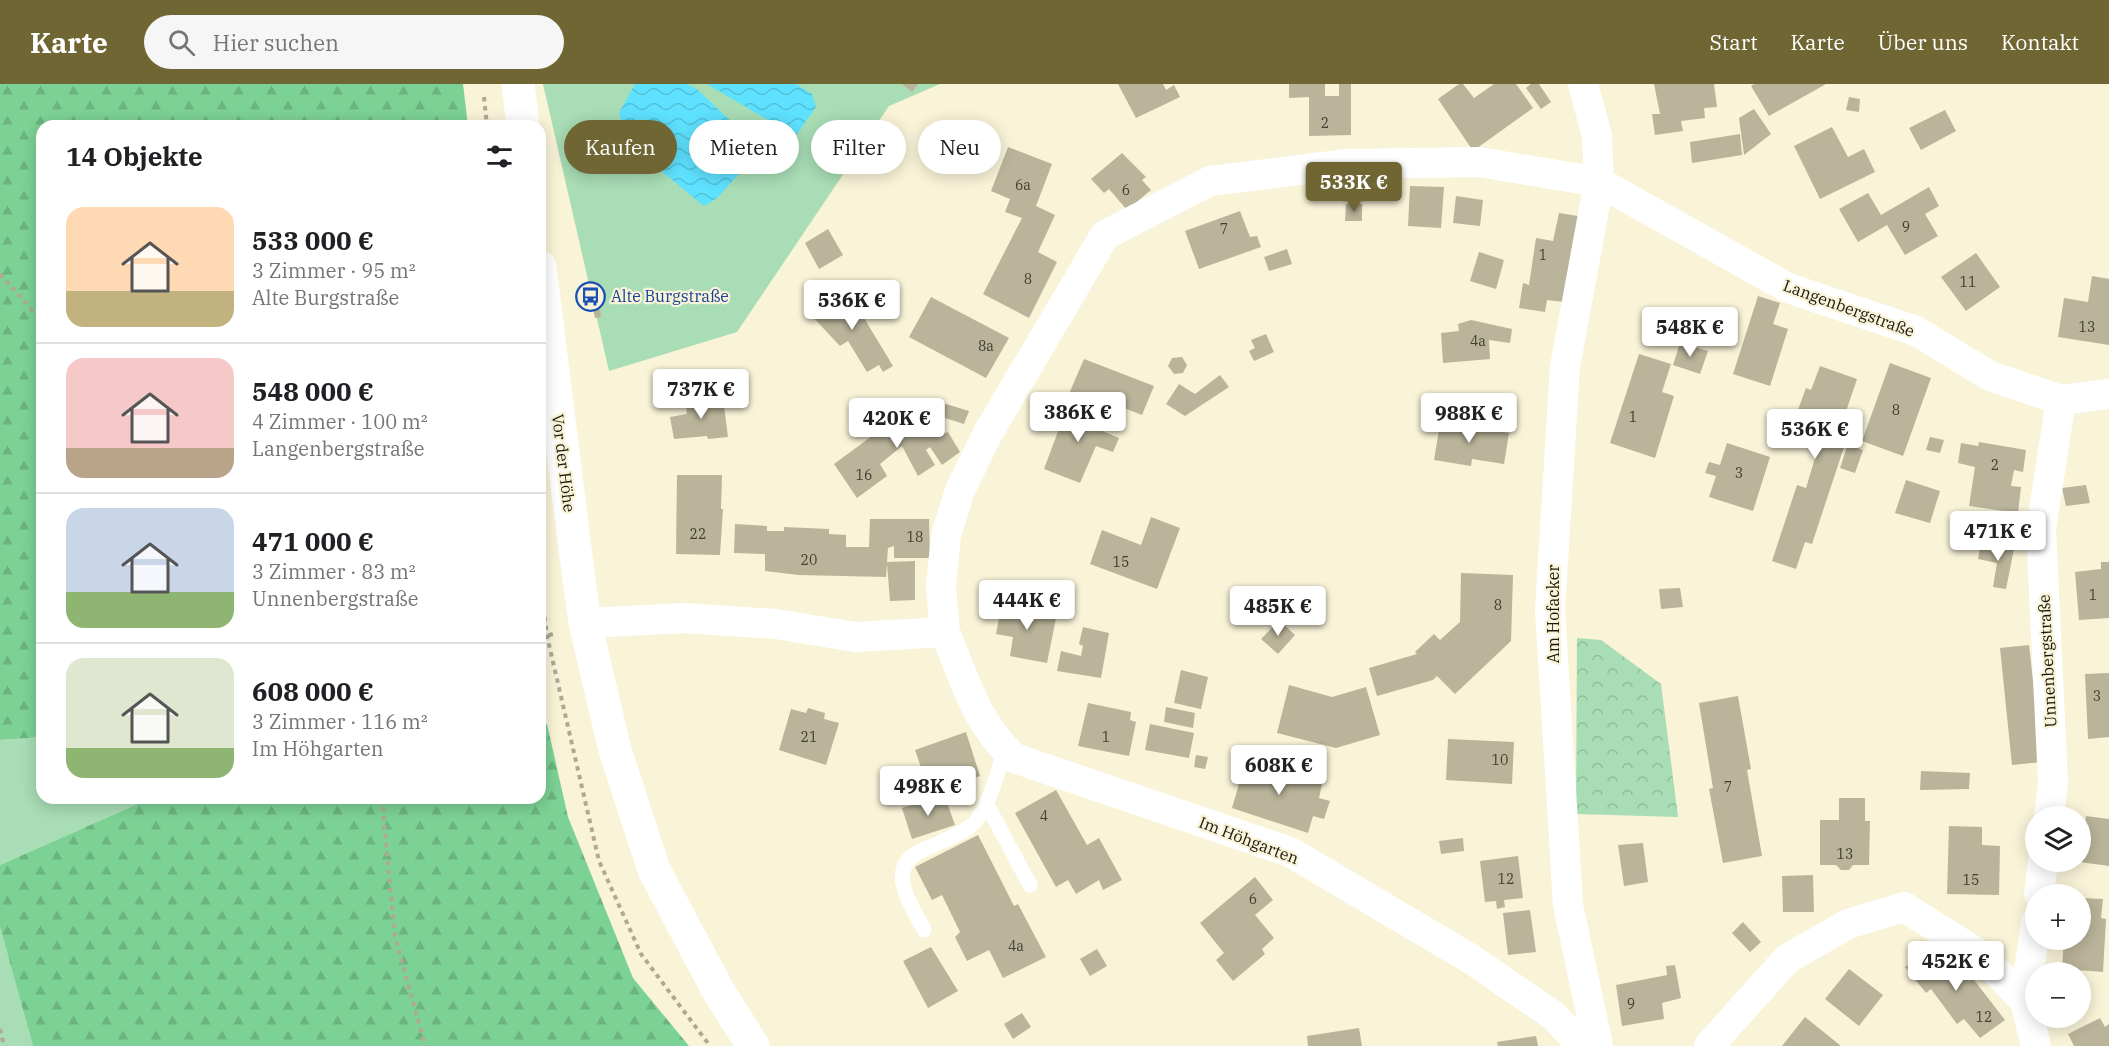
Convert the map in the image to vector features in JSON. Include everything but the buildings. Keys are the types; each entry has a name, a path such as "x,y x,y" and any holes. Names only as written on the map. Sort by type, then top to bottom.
{"main road":[{"path":"518,84 522,120"},
{"name":"Vor der Höhe","path":"546,314 585,623 615,750 654,870 719,992 753,1046"}],"street":[{"name":"Am Hofacker","path":"1583,84 1597,136 1599,182 1565,367 1550,609 1568,905 1598,1046"},
{"path":"585,623 685,618 776,624 855,637 945,632 941,587 946,535 960,490 988,433 1106,235 1210,181 1347,164 1479,162 1599,182"},
{"name":"Langenbergstraße","path":"1599,182 1788,288 1916,331 1990,376 2061,400 2109,394"},
{"name":"Unnenbergstraße","path":"2051,806 2054,783 2041,529 2061,400"},
{"name":"Im Höhgarten","path":"945,632 976,708 992,737 1014,758 1290,852 1471,959 1554,1016 1582,1046"},
{"path":"1708,1046 1786,959 1848,924 1904,908 1980,955 2025,1001"},
{"path":"2032,1028 2036,1046"}],"lane":[{"path":"924,930 904,889 901,876 906,863 914,855 959,834 974,822 986,802 1005,749"},
{"path":"986,802 1030,885"}],"path":[{"path":"484,94 486,120"},
{"path":"0,274 36,314"},
{"path":"384,804 395,936 425,1046"},
{"path":"0,1029 4,1046"}],"green space":[{"path":"0,84 463,84 467,120 36,120 36,737 0,740"},
{"path":"543,84 940,84 889,106 880,120 811,120 811,174 843,174 737,332 609,371"},
{"path":"1577,638 1601,640 1661,684 1678,817 1576,814"},
{"path":"547,724 568,817 633,978 689,1046 33,1046 0,927 0,865 137,804 546,804"},
{"path":"36,737 36,804 137,804 0,865 0,740"},
{"path":"0,927 33,1046 0,1046"}],"water":[{"path":"635,84 687,84 698,90 730,120 689,120 689,174 739,174 717,198 704,206 665,174 677,174 677,120 621,120 619,113"},
{"path":"707,84 796,84 812,94 816,107 799,131 799,120 768,120"}],"place":[{"name":"Alte Burgstraße","path":"590,296"}]}
